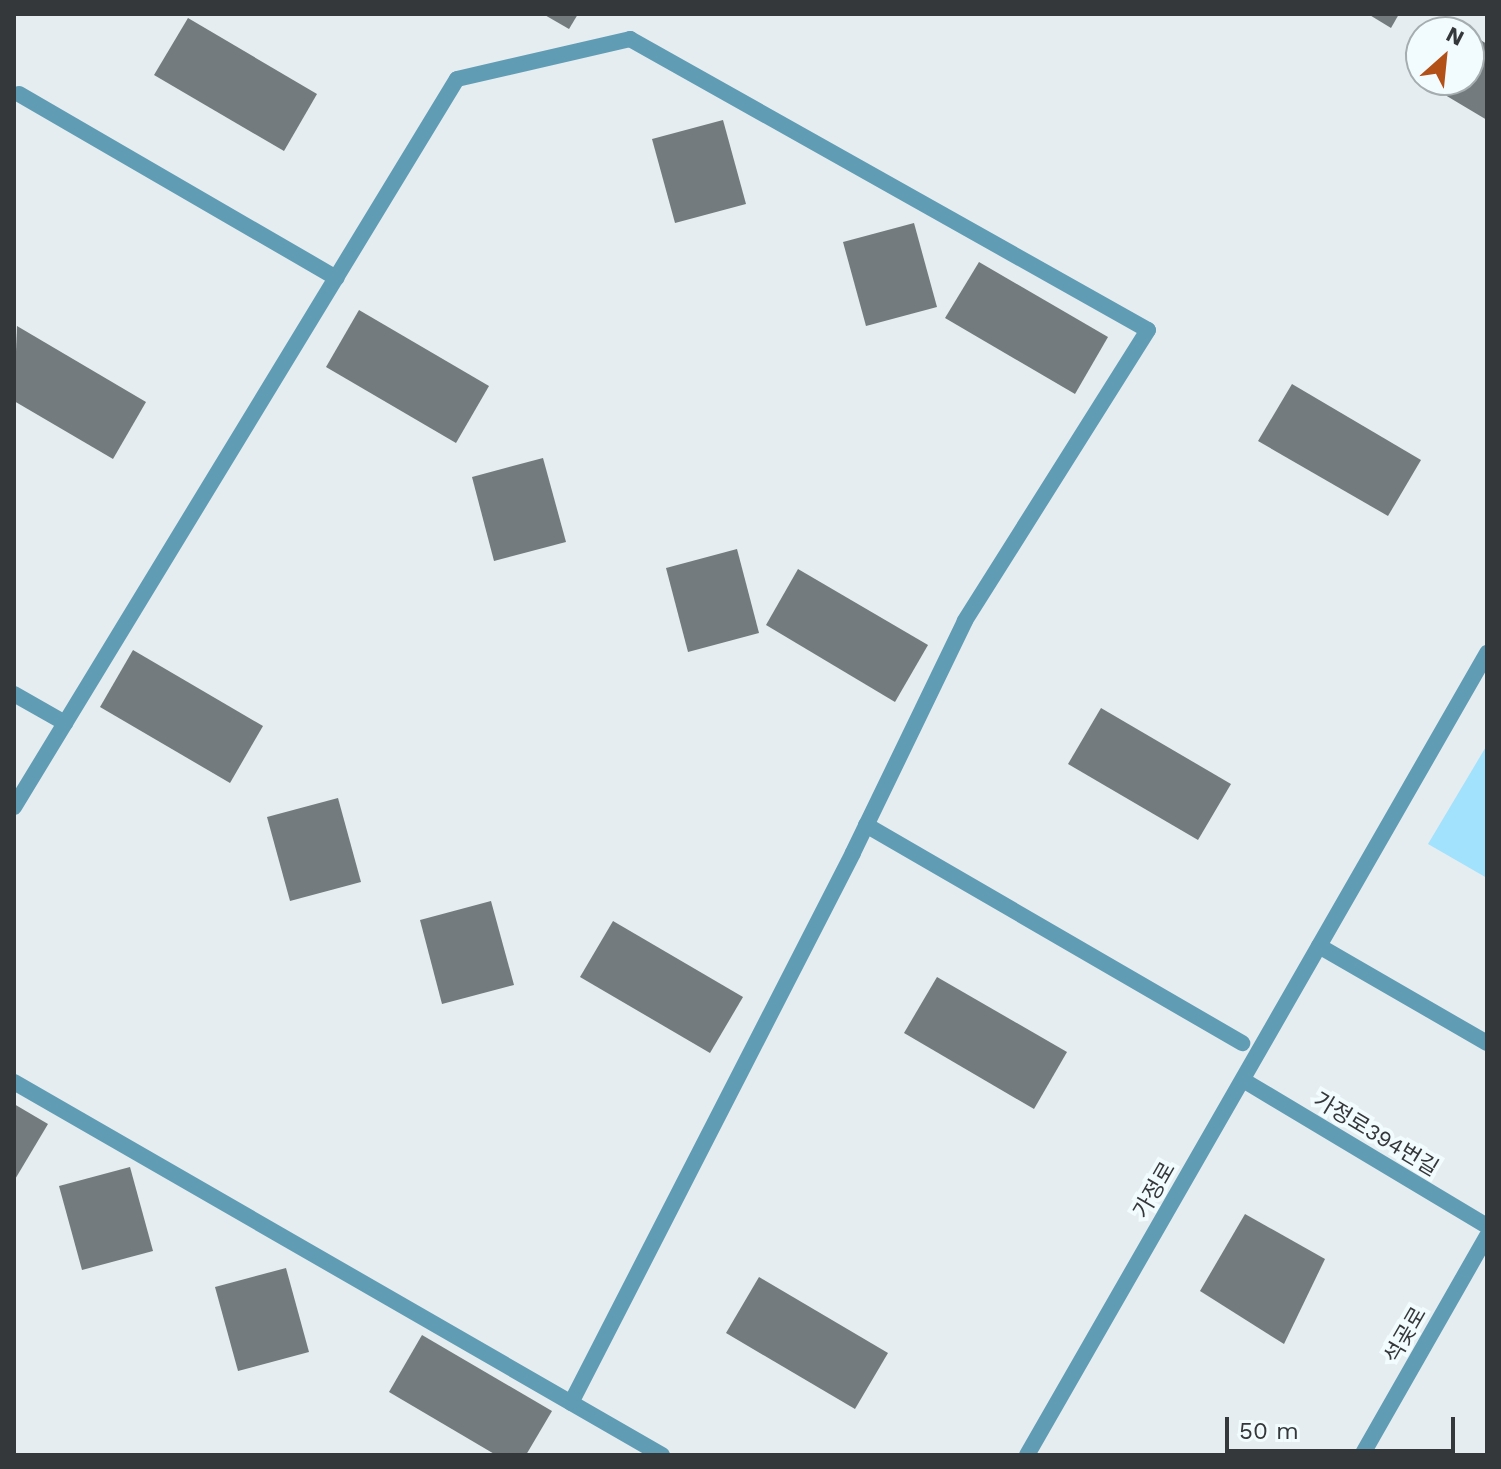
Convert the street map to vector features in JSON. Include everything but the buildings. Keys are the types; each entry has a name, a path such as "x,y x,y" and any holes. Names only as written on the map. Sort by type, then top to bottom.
{"street":[{"path":"14,807 457,79 630,39 1148,330 965,621 866,825 571,1403"},
{"path":"19,94 336,278"},
{"name":"가정로","path":"1027,1455 1487,653"},
{"path":"14,694 65,723"},
{"path":"866,825 1242,1043"},
{"path":"1319,946 1487,1043"},
{"name":"가정로394번길","path":"1243,1080 1487,1226"},
{"path":"14,1082 662,1455"},
{"name":"석곶로","path":"1362,1455 1487,1236"}],"shaded area":[{"path":"1487,745 1487,878 1428,844"}]}
